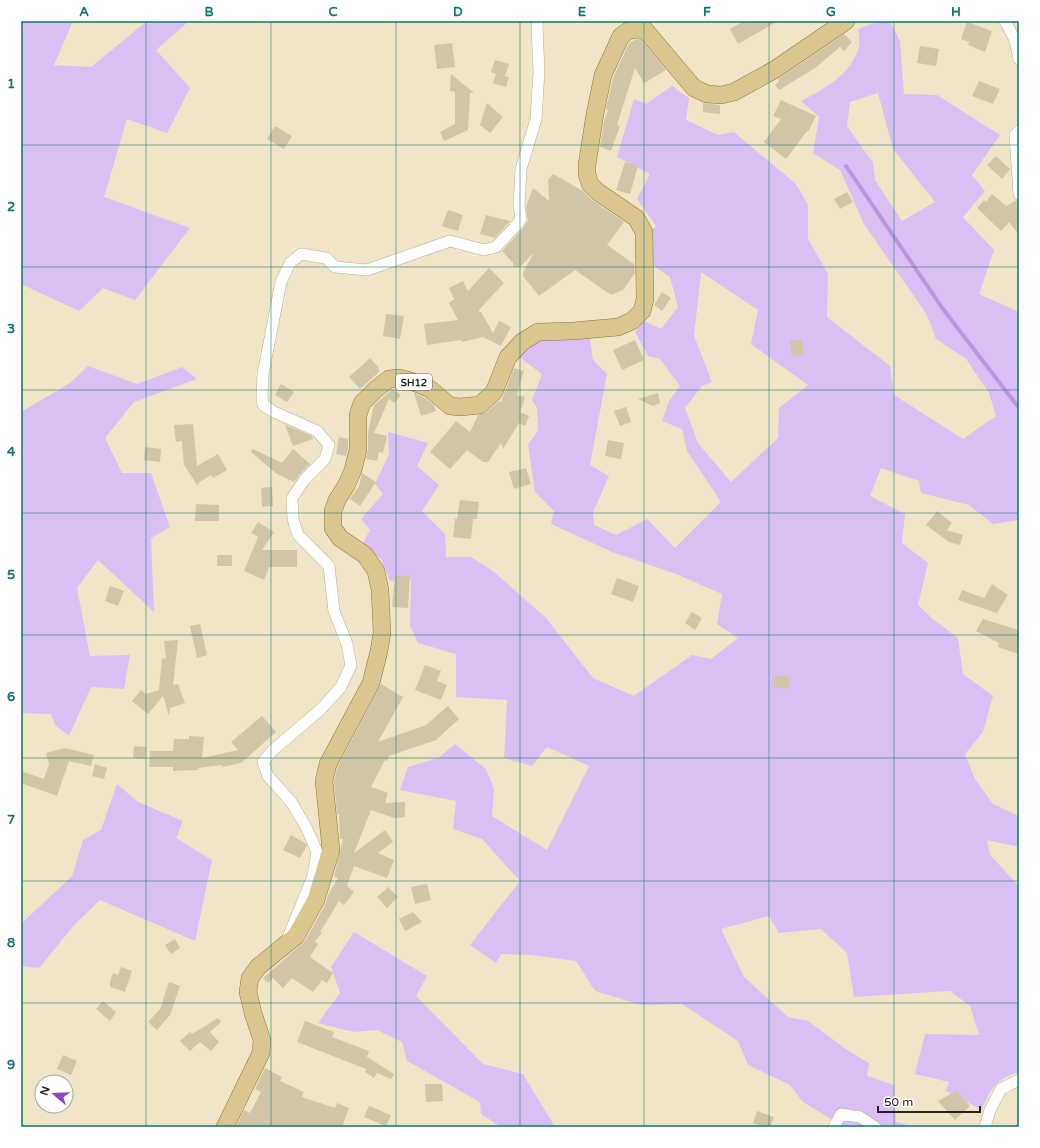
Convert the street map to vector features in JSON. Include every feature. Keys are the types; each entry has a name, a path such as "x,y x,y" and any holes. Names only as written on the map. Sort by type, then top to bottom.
{"main road":[{"name":"SH12","path":"225,1127 261,1053 262,1040 248,992 250,978 258,968 296,936 316,900 331,850 324,781 328,764 371,683 379,651 382,633 380,590 376,571 365,555 340,538 333,528 333,512 337,500 346,486 353,470 358,450 358,415 362,403 375,390 389,380 399,378 430,389 450,406 461,407 480,405 494,392 508,357 522,342 538,332 573,332 618,327 632,321 642,311 645,299 644,232 636,218 598,192 590,184 587,174 595,114 603,75 622,36 637,29 645,30 694,88 707,94 721,95 734,92 774,70 846,21"}],"street":[{"path":"284,946 313,876 317,852 307,829 292,803 268,776 263,762 272,751 321,709 336,693 341,687 351,665 347,644 334,612 329,566 298,535 293,519 292,498 305,479 325,459 329,445 317,431 274,412 263,405 263,374 281,282 290,263 301,254 326,258 335,267 367,270 450,241 484,250 496,247 521,219 519,206 521,169 536,119 539,72 538,21"},
{"path":"1006,21 1016,40 1019,59"},
{"path":"1019,131 1015,135 1019,194"},
{"path":"985,1127 990,1110 1001,1089 1019,1080"},
{"path":"834,1127 841,1114 860,1118 875,1127"}],"shaded area":[{"path":"21,21 73,21 54,65 91,67 147,21 189,21 156,50 190,88 167,133 127,119 104,197 190,228 135,300 103,288 79,311 21,284"},
{"path":"879,21 890,21 900,41 904,94 937,95 1000,135 972,175 985,191 963,217 994,250 979,294 1019,312 1019,520 993,524 969,505 921,493 919,481 881,468 870,496 905,514 902,543 928,563 918,605 934,620 958,638 963,674 993,696 983,732 965,754 975,779 993,804 1019,816 1019,847 987,840 990,855 1019,886 1019,1072 999,1081 988,1096 982,1110 946,1091 949,1082 915,1074 925,1034 979,1035 970,1006 950,991 854,997 847,953 821,929 779,933 769,916 721,929 744,977 788,1017 808,1021 850,1052 869,1063 867,1076 894,1085 896,1122 914,1127 882,1127 860,1113 838,1110 831,1119 803,1102 790,1085 748,1065 738,1041 682,1004 641,1005 595,991 576,961 531,955 501,954 496,963 470,945 520,881 482,839 453,829 456,801 400,790 408,767 438,758 455,744 486,769 494,789 492,816 547,850 589,766 547,747 532,766 504,758 507,700 456,697 456,654 418,643 410,626 411,580 390,581 381,559 362,545 370,530 361,519 383,494 375,484 389,454 388,432 428,443 417,466 439,485 422,511 445,534 446,557 471,557 493,571 546,618 593,678 634,696 692,655 711,659 738,638 717,624 722,594 676,574 612,552 551,524 554,511 535,492 528,444 538,431 537,408 532,400 542,374 519,357 532,345 549,337 590,338 593,360 607,374 590,465 609,476 593,512 594,525 616,535 647,519 675,548 721,502 687,451 682,429 662,421 669,401 680,386 660,359 648,356 635,332 644,321 661,329 678,307 670,277 651,264 650,232 656,226 637,199 650,174 617,157 634,99 646,104 672,86 689,98 686,120 718,135 734,132 796,184 808,205 808,239 828,274 827,317 890,366 894,395 963,439 996,416 989,393 966,359 936,339 927,315 864,224 840,170 813,153 819,117 801,101 828,86 850,66 859,47 858,29","holes":["878,93 893,149 935,202 902,221 875,180 873,163 847,126 850,102","701,272 758,310 751,344 808,385 779,408 778,438 731,482 698,443 685,408 702,386 712,382 694,336"]},
{"path":"88,366 137,384 182,367 197,379 134,402 105,438 122,473 151,473 170,527 151,538 154,612 98,560 77,588 90,656 130,655 124,689 91,687 69,736 55,725 51,714 21,713 21,412 70,383"},
{"path":"117,784 138,802 183,821 176,838 212,860 195,941 100,900 75,924 39,968 21,966 21,922 23,922 72,876 83,840 101,830"},
{"path":"354,932 427,976 416,996 483,1064 523,1074 555,1127 501,1127 481,1114 480,1102 407,1061 402,1042 377,1030 354,1032 318,1023 340,993 331,967"},
{"path":"844,1118 860,1121 868,1127 838,1127"}],"building":[{"path":"744,21 778,21 738,44 730,29"},
{"path":"967,22 992,31 985,52 968,45 969,42 961,39"},
{"path":"844,34 852,42 844,51 840,47 815,68 779,90 775,85 779,81 778,79"},
{"path":"640,39 666,70 644,83 635,68 617,125 620,126 611,151 600,147 613,78 629,43"},
{"path":"452,43 455,67 437,69 434,45"},
{"path":"920,46 939,49 936,66 917,63"},
{"path":"495,60 509,64 505,76 509,77 506,87 493,83 496,74 491,72"},
{"path":"451,74 474,93 470,93 468,130 444,141 440,132 455,124 455,92 450,91"},
{"path":"979,81 1000,89 993,104 972,96"},
{"path":"781,100 816,116 808,132 807,131 786,159 764,142 781,119 773,116"},
{"path":"487,103 503,117 490,133 480,125"},
{"path":"703,103 720,105 720,114 703,112"},
{"path":"275,126 292,136 284,149 267,139"},
{"path":"996,156 1010,169 1002,179 987,165"},
{"path":"625,162 638,166 630,194 616,190"},
{"path":"553,174 583,191 592,200 624,222 607,245 634,264 635,273 623,290 611,295 575,270 539,296 523,276 523,273 534,252 520,267 513,267 513,263 502,251 528,221 526,207 533,188 549,201 548,180"},
{"path":"847,192 853,202 840,209 834,199"},
{"path":"992,194 1006,206 1017,200 1019,201 1019,235 1009,222 1001,231 977,208 984,200 986,202"},
{"path":"448,210 463,215 458,231 442,226"},
{"path":"486,215 510,221 495,238 480,234"},
{"path":"489,268 504,283 478,311 481,312 493,333 499,321 511,327 501,346 483,337 462,342 461,340 427,345 424,324 458,320 449,303 454,299 449,288 463,281 468,291"},
{"path":"662,292 671,298 662,311 654,305"},
{"path":"386,314 404,316 400,339 383,336"},
{"path":"802,339 804,354 792,356 790,341"},
{"path":"635,340 644,360 622,370 613,350"},
{"path":"370,358 379,368 379,372 360,389 349,377"},
{"path":"514,368 524,371 517,395 525,397 520,412 529,416 525,426 519,423 503,449 501,443 488,462 483,462 467,450 450,469 430,452 456,421 470,432 478,415 487,412 499,401 501,402"},
{"path":"281,384 294,392 287,402 275,395"},
{"path":"393,389 401,395 394,403 389,399 374,433 387,436 383,453 379,452 377,461 366,459 368,450 368,432 374,405"},
{"path":"414,393 425,398 434,405 436,411 421,416"},
{"path":"658,393 660,403 653,406 638,399"},
{"path":"626,407 631,422 620,426 614,411"},
{"path":"193,424 197,466 218,454 227,470 213,478 211,475 198,483 199,487 197,484 196,485 184,465 182,441 176,442 174,425"},
{"path":"285,425 312,436 313,439 293,446"},
{"path":"339,437 348,439 346,456 336,454"},
{"path":"608,440 624,443 621,459 605,456"},
{"path":"145,447 161,449 160,462 144,460"},
{"path":"253,449 282,463 293,449 310,464 294,482 277,474 251,452"},
{"path":"526,468 531,484 514,489 509,472"},
{"path":"362,473 376,482 360,506 350,499 359,486"},
{"path":"272,487 273,506 262,507 261,488"},
{"path":"460,500 479,502 477,519 473,519 471,539 453,537 455,519 457,519"},
{"path":"196,504 219,505 219,521 195,521"},
{"path":"937,511 952,523 947,530 963,535 960,545 949,542 926,525"},
{"path":"258,522 274,532 262,550 297,550 297,567 269,567 264,580 244,571 258,537 251,533"},
{"path":"217,555 232,555 232,566 217,566"},
{"path":"395,575 410,576 408,608 392,607"},
{"path":"617,578 639,586 633,602 611,594"},
{"path":"992,584 1008,595 997,613 958,600 962,590 984,598"},
{"path":"110,586 124,591 118,606 105,601"},
{"path":"692,612 702,618 695,630 685,623"},
{"path":"983,619 1019,630 1019,654 998,647 999,643 976,631"},
{"path":"200,624 207,655 197,658 190,626"},
{"path":"178,640 173,685 178,684 185,703 170,708 169,716 163,696 148,714 132,701 141,690 146,694 159,690 162,658 166,659 164,641"},
{"path":"425,665 441,671 437,681 447,685 441,700 415,690"},
{"path":"775,675 791,677 789,689 773,687"},
{"path":"381,684 403,697 378,742 426,725 448,706 459,719 436,740 389,756 387,761 385,760 371,787 388,793 385,803 405,802 405,817 394,818 371,810 354,853 385,830 393,842 378,853 394,860 387,878 354,866 347,886 354,892 344,905 339,901 320,932 322,933 315,941 318,944 310,957 333,973 327,983 322,980 313,992 292,978 283,988 273,978 268,983 263,978 305,941 338,878 334,876 343,839 340,839 339,814 337,814 334,782 337,768"},
{"path":"262,716 276,732 241,763 223,767 222,765 198,768 198,770 173,771 173,767 149,767 150,751 173,751 174,739 189,739 189,736 204,737 202,758 238,750 231,742"},
{"path":"134,746 146,747 145,759 133,758"},
{"path":"65,748 94,755 91,766 69,761 57,796 21,783 21,771 44,779 49,764 46,753"},
{"path":"95,764 107,768 104,779 92,776"},
{"path":"291,835 307,845 300,858 283,850"},
{"path":"427,884 431,900 415,904 411,887"},
{"path":"388,887 398,897 387,908 377,897"},
{"path":"413,912 422,922 405,931 399,919"},
{"path":"175,939 180,948 171,954 165,945"},
{"path":"121,967 132,971 125,992 110,987 113,973 118,975"},
{"path":"169,982 180,986 170,1015 157,1030 148,1022 160,1009"},
{"path":"103,1001 116,1012 110,1021 96,1009"},
{"path":"218,1018 221,1022 210,1032 219,1042 211,1051 200,1042 190,1051 180,1041 190,1032 192,1034"},
{"path":"305,1021 334,1032 332,1037 369,1051 367,1057 394,1074 391,1079 377,1073 374,1078 365,1072 366,1069 297,1042"},
{"path":"63,1055 77,1061 71,1074 57,1069"},
{"path":"265,1068 282,1077 280,1081 304,1092 302,1097 335,1108 337,1103 349,1108 342,1127 236,1127 244,1110 250,1113 261,1092 255,1089"},
{"path":"425,1084 442,1084 443,1101 426,1102"},
{"path":"956,1091 970,1106 955,1120 938,1101"},
{"path":"369,1106 391,1115 386,1126 364,1117"},
{"path":"757,1111 774,1117 770,1127 764,1127 753,1123"}],"waterway":[{"path":"846,166 943,309 1019,408"}]}
